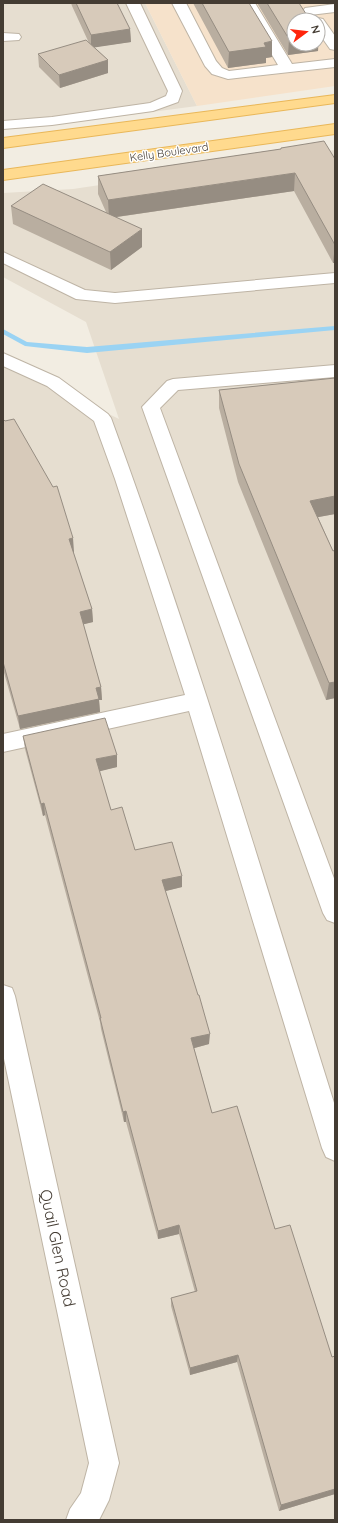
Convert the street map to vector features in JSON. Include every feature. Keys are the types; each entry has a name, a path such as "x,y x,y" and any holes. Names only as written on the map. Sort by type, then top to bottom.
{"main road":[{"path":"3,143 335,99"},
{"name":"Kelly Boulevard","path":"3,175 335,129"}],"street":[{"path":"3,126 153,107 173,99 176,91 133,3"},
{"path":"179,3 210,63 217,70 228,75 335,63"},
{"path":"248,3 288,69"},
{"path":"320,12 335,8"},
{"path":"326,33 335,46"},
{"path":"3,257 82,294 115,298 335,278"},
{"path":"3,359 53,382 102,418 124,479 197,701 335,1148"},
{"path":"335,371 173,385 151,407 335,913"},
{"path":"3,743 197,701"},
{"name":"Quail Glen Road","path":"3,996 104,1463 87,1510"}],"shaded area":[{"path":"3,3 145,3 197,106 30,128 3,129"},
{"path":"145,3 335,3 335,86 197,106"},
{"path":"335,150 335,1520 3,1520 3,362 119,419 86,322 3,277 3,193 73,189"}],"building":[{"path":"76,3 117,3 130,29 91,35"},
{"path":"202,3 249,3 272,41 264,43 266,47 229,52"},
{"path":"267,3 299,3 305,12 286,12 286,34"},
{"path":"86,40 108,60 59,75 38,54"},
{"path":"324,141 335,159 335,245 295,173 108,200 98,176 281,149"},
{"path":"43,184 142,229 110,252 11,206"},
{"path":"335,378 335,496 310,501 333,551 335,550 335,682 329,683 239,464 219,390"},
{"path":"3,419 5,421 14,419 53,487 57,486 73,538 69,539 92,609 80,612 101,687 96,688 99,699 18,716 3,662"},
{"path":"105,718 117,755 96,759 111,810 122,807 135,850 172,842 182,876 162,880 210,1034 191,1038 212,1113 237,1106 275,1229 290,1225 332,1357 335,1356 335,1489 281,1505 238,1355 190,1368 171,1298 197,1291 179,1225 158,1231 126,1111 123,1112 101,1018 44,803 41,804 23,736"}],"waterway":[{"path":"3,331 25,344 87,350 335,328"}]}
